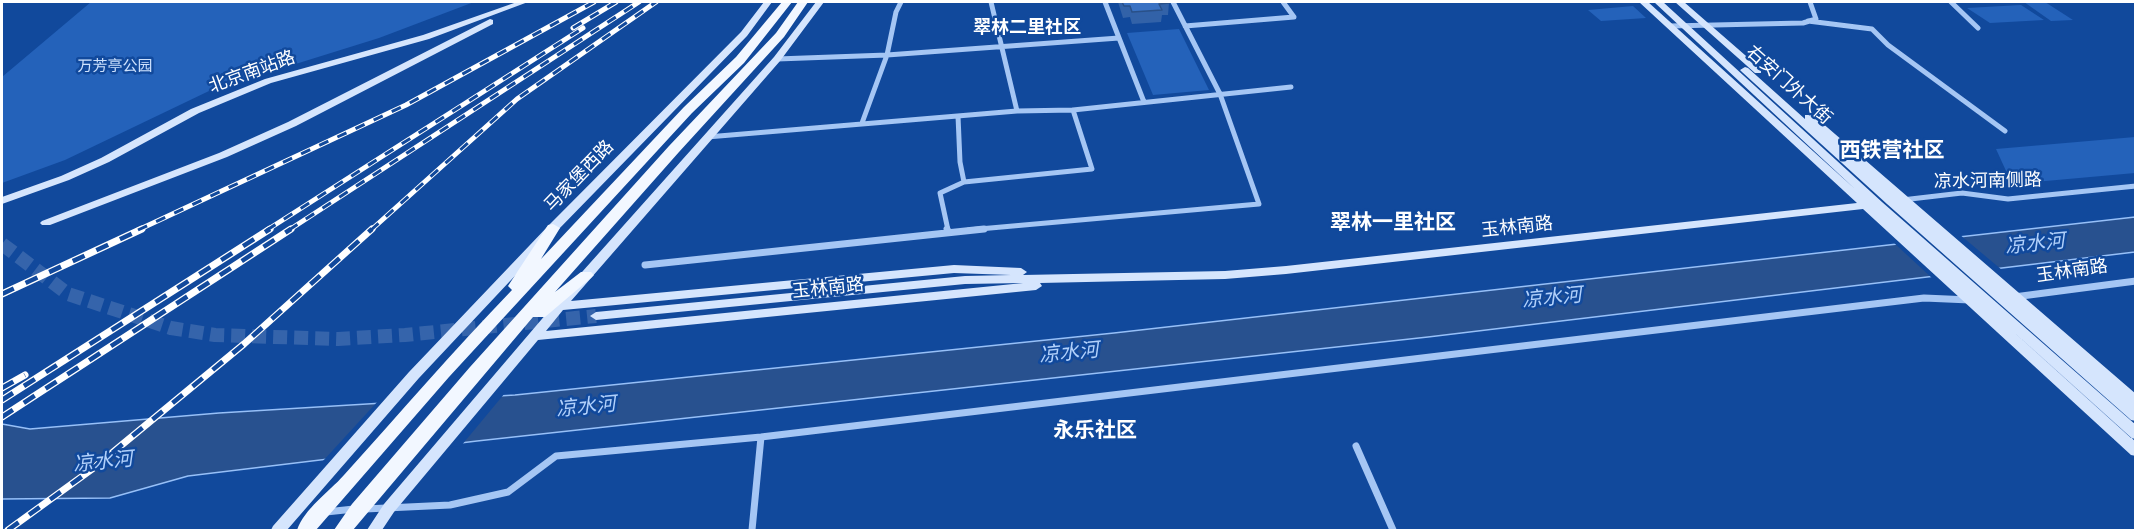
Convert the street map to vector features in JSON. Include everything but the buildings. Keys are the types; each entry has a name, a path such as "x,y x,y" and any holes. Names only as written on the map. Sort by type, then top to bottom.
{"main road":[{"name":"马家堡西路","path":"306,531 318,513 349,482 443,373 494,321 688,110 740,60 787,2"},
{"path":"343,531 358,509 476,371 674,149 780,35 803,2"},
{"path":"494,321 553,228"},
{"path":"506,339 586,274"}],"street":[{"name":"北京南站路","path":"2,201 65,178 105,160 195,111 268,81 426,37 524,2"},
{"path":"46,223 223,155 292,124 529,2"},
{"name":"马家堡西路","path":"278,531 289,515 414,375 553,228 744,34 768,2"},
{"path":"374,531 389,508 586,274 800,32 820,2"},
{"path":"862,123 886,55 896,12 901,2"},
{"path":"991,2 1017,111"},
{"path":"1105,2 1144,102"},
{"path":"645,265 948,232 1258,204 1220,94 1173,2"},
{"path":"1185,26 1294,17 1283,2"},
{"path":"1643,2 1891,221 2136,452"},
{"name":"右安门外大街","path":"1658,2 1696,25 1872,205"},
{"name":"右安门外大街","path":"1668,2 1891,202 2136,416"},
{"path":"1679,2 1696,25 1903,200 1927,217 2136,402"},
{"path":"1808,21 1815,19 1810,2"},
{"path":"1951,2 1978,28"},
{"path":"1670,26 1808,21 1872,29 1887,45 2005,131"},
{"path":"777,59 1002,48 1119,38"},
{"path":"707,137 1017,111 1073,110 1290,87"},
{"path":"948,232 940,193 964,182 1092,169 1073,110"},
{"path":"958,116 960,162 964,182"},
{"name":"凉水河南侧路","path":"1872,205 1962,193 2008,199 2136,186"},
{"name":"玉林南路","path":"596,316 965,280 1124,278 1286,270 1872,205"},
{"name":"玉林南路","path":"560,306 954,269 1124,278"},
{"name":"玉林南路","path":"536,336 1124,278"},
{"name":"玉林南路","path":"2010,292 2136,281"},
{"path":"289,515 450,505 508,492 556,456 761,437 1969,294 2136,434"},
{"path":"753,531 761,437"},
{"path":"1356,446 1394,531"}],"green space":[{"name":"万芳亭公园","path":"91,2 474,2 379,38 209,91 65,160 2,183 2,77"},
{"path":"2024,2 2045,2 2073,20 2051,21"},
{"path":"2021,5 2044,20 1990,23 1967,8"},
{"path":"1633,6 1646,18 1601,21 1588,10"},
{"path":"1179,29 1209,90 1153,95 1127,33"},
{"path":"2135,137 2135,173 2012,184 1996,149"}],"water":[{"name":"凉水河","path":"2135,217 2135,252 1428,337 477,441 188,476 110,498 2,499 2,424 30,429 219,413 515,395 1114,333"}],"pier":[{"path":"1959,234 2002,270 1933,279 1893,242"},
{"path":"505,393 461,446 322,462 378,401"}],"tunnel":[{"path":"2,244 68,294 171,328 215,335 338,339 405,335 596,316"}],"railway":[{"path":"138,230 406,105 594,2"},
{"path":"573,28 616,2"},
{"path":"289,230 639,2"},
{"path":"371,230 517,99 656,2"},
{"path":"267,230 583,28"},
{"path":"2,294 142,229"},
{"path":"2,400 270,229"},
{"path":"2,417 291,229"},
{"path":"8,530 95,467 244,344 372,229"},
{"path":"2,388 25,375"}],"district":[{"name":"翠林二里社区","path":"1027,28"},
{"name":"西铁营社区","path":"1892,151"},
{"name":"翠林一里社区","path":"1393,223"},
{"name":"永乐社区","path":"1095,431"}]}
